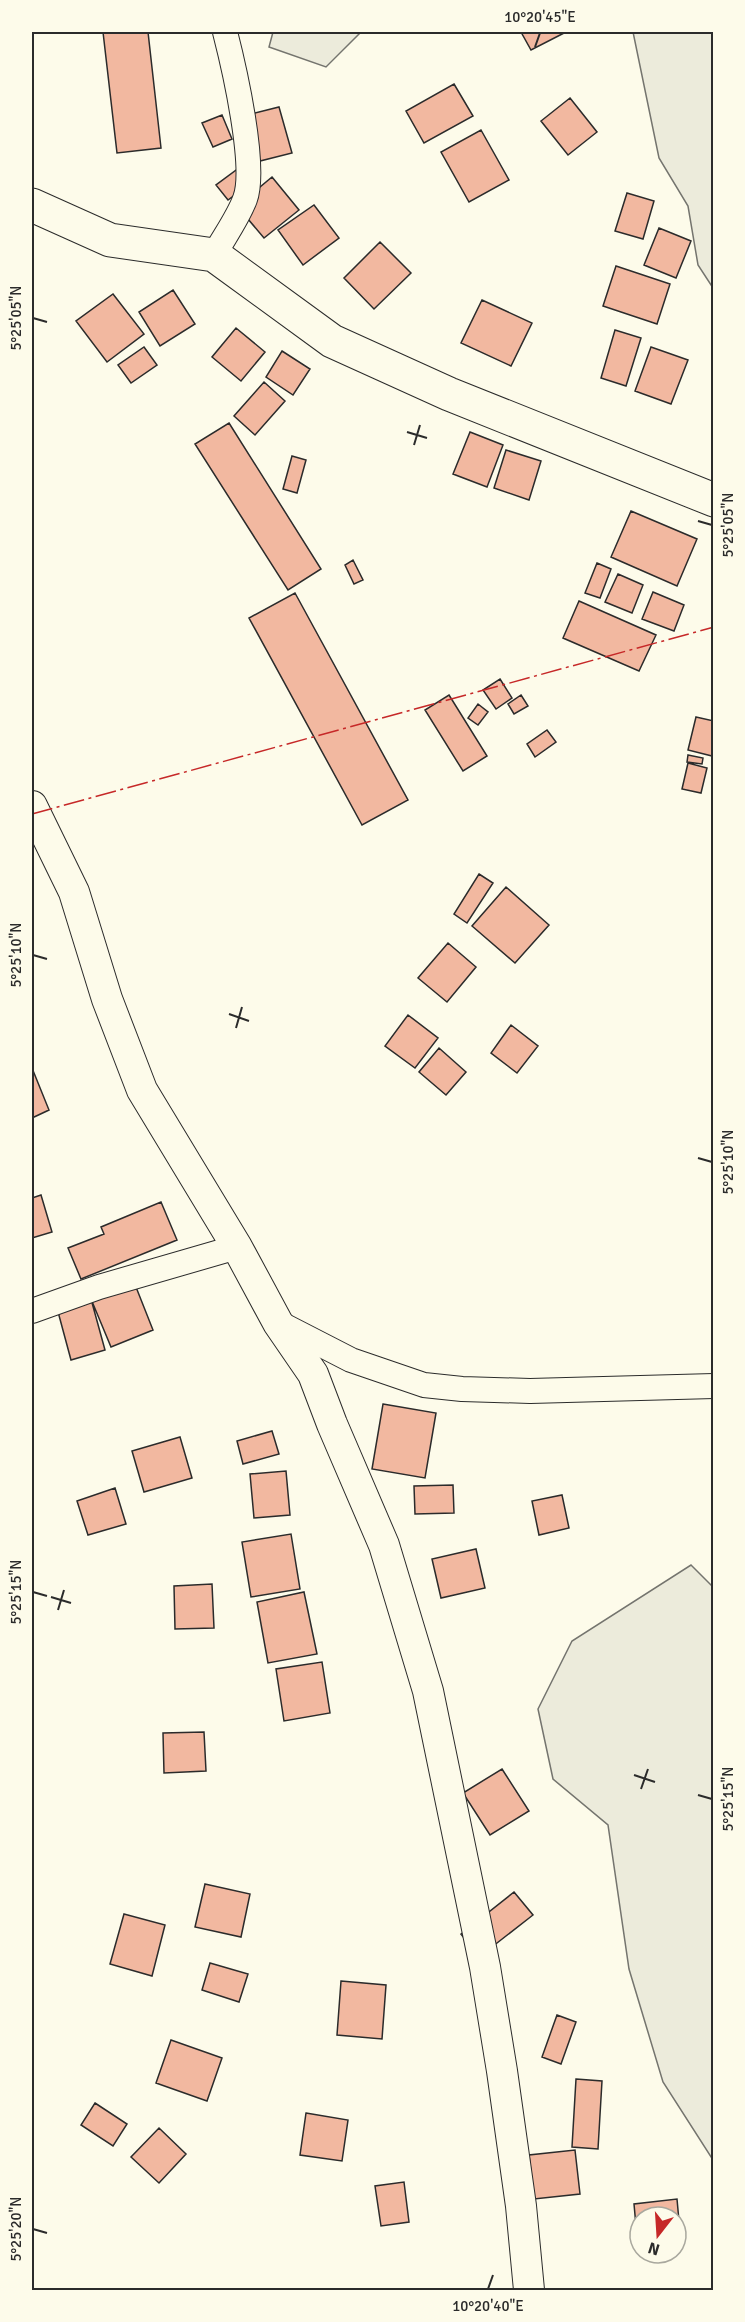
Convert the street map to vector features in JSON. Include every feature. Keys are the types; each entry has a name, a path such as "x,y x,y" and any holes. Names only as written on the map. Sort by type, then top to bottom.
{"main road":[{"path":"32,205 110,240 214,255 332,341 449,394 714,500"}],"street":[{"path":"214,255 245,198 249,173 235,72 225,32"},
{"path":"32,806 74,892 107,999 142,1090 237,1247 278,1323 314,1374 332,1424 384,1545 428,1691 493,2013 520,2206 529,2290"},
{"path":"32,1311 99,1287 237,1247"},
{"path":"278,1323 351,1360 424,1385 462,1389 530,1391 714,1386"}],"shaded area":[{"path":"273,32 361,32 326,67 269,47"},
{"path":"633,32 713,32 713,288 698,265 688,206 659,158"},
{"path":"691,1565 714,1588 713,2160 663,2082 629,1969 608,1825 553,1779 538,1709 572,1641"}],"building":[{"path":"103,32 148,32 161,148 117,153"},
{"path":"521,32 566,32 531,50"},
{"path":"454,84 473,116 424,143 406,111"},
{"path":"570,98 597,132 568,155 541,121"},
{"path":"279,107 292,153 260,161 247,115"},
{"path":"222,115 232,139 213,147 202,123"},
{"path":"481,130 509,180 469,202 441,152"},
{"path":"247,162 259,177 228,200 216,185"},
{"path":"272,177 299,210 264,238 237,206"},
{"path":"627,193 654,201 643,239 615,231"},
{"path":"314,205 339,238 303,265 278,230"},
{"path":"659,228 691,241 676,278 644,265"},
{"path":"380,242 411,273 374,309 344,278"},
{"path":"616,266 670,284 657,324 603,306"},
{"path":"173,290 195,324 160,346 139,312"},
{"path":"113,294 144,334 107,362 76,321"},
{"path":"482,300 532,323 511,366 461,343"},
{"path":"236,328 265,352 241,381 212,357"},
{"path":"615,330 641,338 626,386 601,378"},
{"path":"144,347 157,365 131,383 118,365"},
{"path":"651,347 688,360 671,404 635,391"},
{"path":"282,351 310,369 293,395 266,377"},
{"path":"264,382 285,401 255,435 234,416"},
{"path":"229,423 321,569 288,590 195,444"},
{"path":"470,432 503,445 487,487 453,474"},
{"path":"506,450 541,461 529,500 494,488"},
{"path":"292,456 306,460 297,493 283,489"},
{"path":"631,511 697,539 677,586 611,557"},
{"path":"353,560 363,580 354,584 345,565"},
{"path":"597,563 611,569 600,598 585,593"},
{"path":"618,574 643,585 632,613 605,602"},
{"path":"653,592 684,605 674,631 642,619"},
{"path":"295,593 408,800 362,825 249,618"},
{"path":"579,601 656,635 639,671 563,638"},
{"path":"500,679 512,698 496,709 483,690"},
{"path":"449,695 487,756 463,771 425,710"},
{"path":"521,695 528,706 514,714 508,704"},
{"path":"478,704 488,712 478,725 468,718"},
{"path":"696,717 714,721 712,756 688,750"},
{"path":"547,730 556,742 535,757 527,744"},
{"path":"688,755 703,758 702,764 687,762"},
{"path":"688,763 707,768 701,793 682,789"},
{"path":"479,874 493,883 467,923 454,914"},
{"path":"506,887 549,925 515,963 472,926"},
{"path":"448,943 476,967 447,1002 418,978"},
{"path":"408,1015 438,1038 415,1068 385,1046"},
{"path":"511,1025 538,1046 517,1073 491,1053"},
{"path":"439,1048 466,1072 446,1095 419,1072"},
{"path":"32,1068 49,1110 32,1118"},
{"path":"41,1195 52,1232 32,1238 32,1198"},
{"path":"161,1202 177,1240 81,1279 68,1248 104,1234 101,1227"},
{"path":"134,1282 153,1330 111,1347 91,1299"},
{"path":"91,1299 105,1350 71,1360 57,1308"},
{"path":"383,1404 436,1413 425,1478 372,1469"},
{"path":"272,1431 279,1454 243,1464 237,1441"},
{"path":"180,1437 192,1478 144,1492 132,1451"},
{"path":"286,1471 290,1515 254,1518 250,1474"},
{"path":"453,1485 454,1513 415,1514 414,1486"},
{"path":"115,1488 126,1524 88,1535 77,1501"},
{"path":"562,1495 569,1528 539,1535 532,1501"},
{"path":"291,1534 300,1589 251,1597 242,1542"},
{"path":"476,1549 485,1588 441,1598 432,1559"},
{"path":"212,1584 214,1628 175,1629 174,1586"},
{"path":"304,1592 317,1654 268,1663 257,1602"},
{"path":"322,1662 330,1713 284,1721 276,1669"},
{"path":"204,1732 206,1771 164,1773 163,1733"},
{"path":"502,1769 529,1811 490,1835 463,1793"},
{"path":"205,1884 250,1894 241,1937 195,1927"},
{"path":"514,1892 533,1915 479,1957 461,1934"},
{"path":"124,1914 165,1925 152,1976 110,1964"},
{"path":"210,1963 248,1974 239,2002 202,1990"},
{"path":"341,1981 386,1985 382,2039 337,2035"},
{"path":"557,2015 576,2022 561,2064 542,2057"},
{"path":"171,2040 222,2058 207,2101 156,2083"},
{"path":"576,2079 602,2081 598,2149 572,2147"},
{"path":"95,2103 127,2124 113,2146 81,2125"},
{"path":"306,2113 348,2120 342,2161 300,2155"},
{"path":"159,2128 186,2154 159,2183 131,2157"},
{"path":"575,2150 580,2194 534,2199 529,2155"},
{"path":"404,2182 409,2222 381,2226 375,2186"},
{"path":"677,2199 678,2205 634,2205"}],"power":[{"path":"32,814 714,627"}]}
